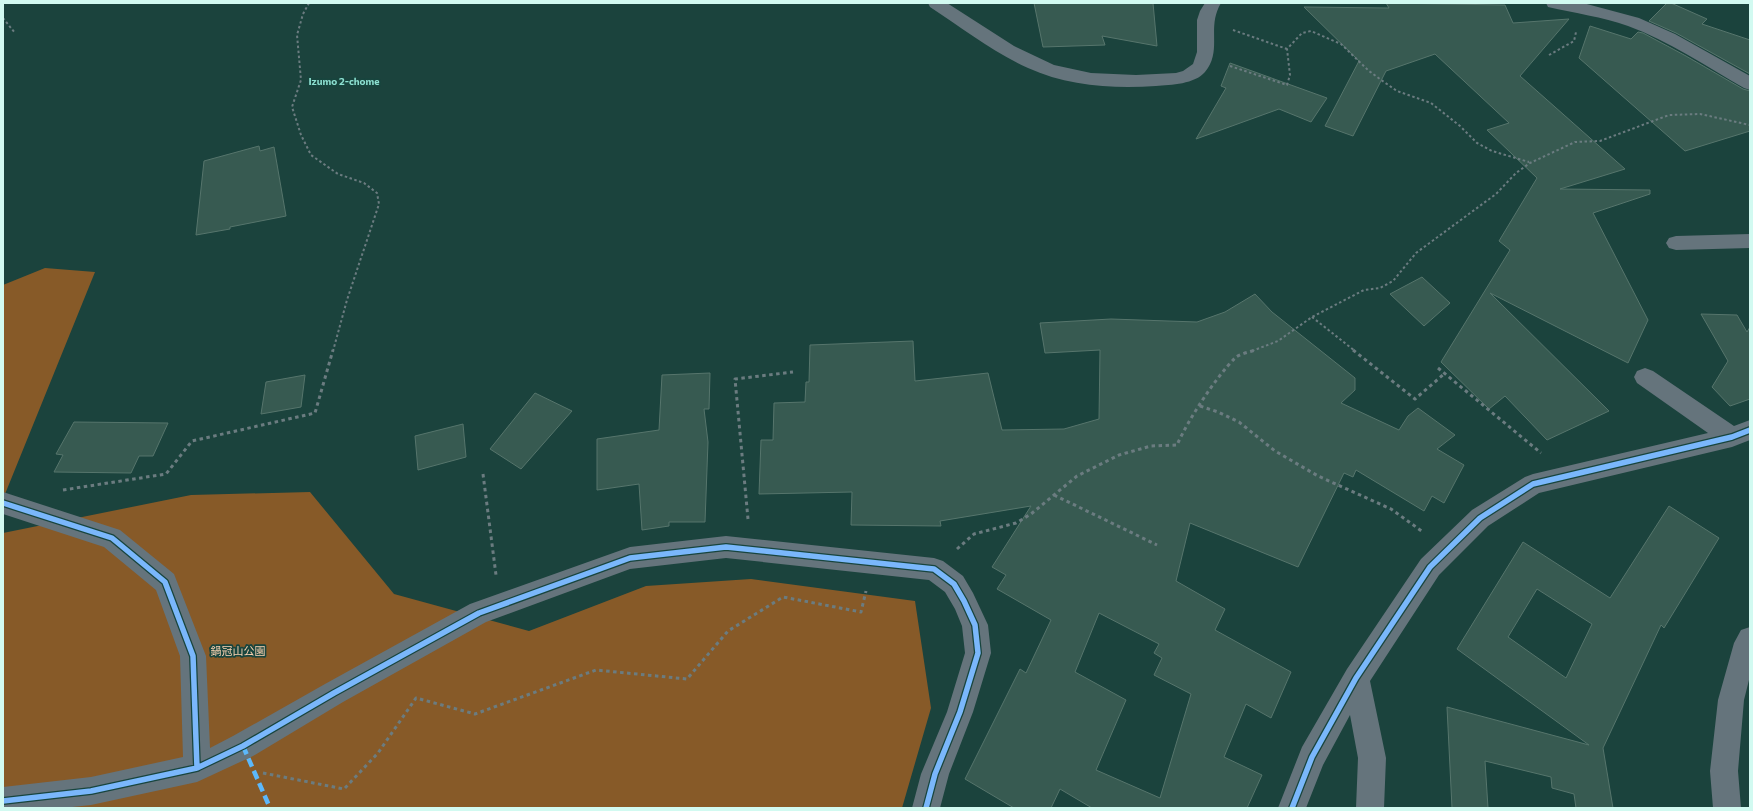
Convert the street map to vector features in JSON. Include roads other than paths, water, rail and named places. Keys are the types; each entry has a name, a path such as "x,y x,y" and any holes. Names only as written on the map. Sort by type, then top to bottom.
{"street":[{"path":"936,3 1004,47 1034,64 1091,79 1132,81 1168,80 1184,76 1198,70 1206,55 1204,20 1213,3"},
{"path":"1554,3 1617,17 1657,32 1750,84"},
{"path":"1676,243 1750,241"},
{"path":"1644,377 1741,433"},
{"path":"1292,808 1312,757 1356,678 1430,566 1480,518 1533,484 1567,474 1741,433"},
{"path":"3,503 112,538 165,582 193,656 197,768"},
{"path":"3,800 91,791 197,768 243,746 334,693 479,613 630,558 726,547 934,569 954,584 964,601 975,626 978,653 960,712 935,774 926,808"},
{"path":"1728,808 1724,771 1731,700 1743,652 1750,639"},
{"path":"1356,678 1372,758 1370,808"}],"district":[{"name":"Izumo 2-chome","path":"344,81"}],"park label":[{"name":"鍋冠山公園","path":"238,651"}]}
